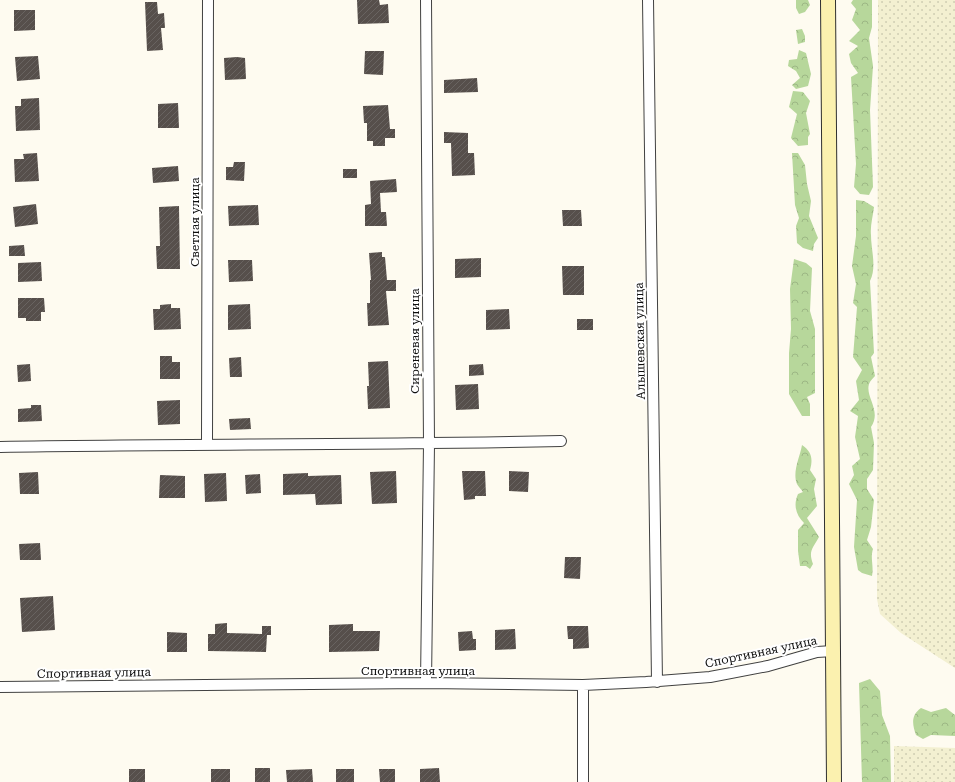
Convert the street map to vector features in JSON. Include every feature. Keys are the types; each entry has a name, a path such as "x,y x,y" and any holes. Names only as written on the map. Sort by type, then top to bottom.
{"main road":[{"path":"828,0 834,782"}],"street":[{"name":"Светлая улица","path":"208,0 208,444"},
{"name":"Сиреневая улица","path":"426,0 429,444 426,683"},
{"name":"Алышевская улица","path":"648,0 657,682"},
{"path":"0,447 208,444 429,444 561,441"},
{"name":"Спортивная улица","path":"0,687 426,683 583,685 657,682 710,677 768,666 817,652 833,651"},
{"path":"583,685 583,782"}],"shaded area":[{"path":"878,0 955,0 955,668 901,633 880,614 877,599"},
{"path":"894,746 955,748 955,782 894,782"}],"green space":[{"path":"796,0 808,0 810,5 805,12 799,14 796,8"},
{"path":"853,0 872,0 872,27 869,38 873,66 870,110 873,187 869,195 860,194 854,187 856,164 851,77 858,73 851,63 849,54 858,46 849,41 860,30 852,20 856,9 851,3"},
{"path":"802,29 805,36 805,42 798,44 796,30"},
{"path":"799,50 806,53 811,74 808,86 796,89 792,85 800,78 796,71 788,66 789,60 797,59"},
{"path":"793,91 803,92 810,101 806,113 810,134 808,137 808,145 798,146 791,138 797,114 789,107"},
{"path":"792,153 798,153 805,165 811,201 809,216 818,238 814,244 813,251 803,248 797,243 796,226 799,218 795,205"},
{"path":"856,200 864,201 874,207 871,225 873,270 870,281 874,353 871,357 875,376 869,383 868,389 875,415 871,427 874,443 873,470 867,479 867,489 874,500 871,527 867,540 873,549 872,576 858,570 854,547 857,500 849,484 854,475 852,466 860,459 855,437 858,416 850,411 859,400 856,381 862,370 853,357 857,307 853,303 856,284 852,266 856,236"},
{"path":"794,259 806,263 812,268 810,311 815,329 815,393 807,397 810,404 810,416 802,416 789,394 789,353 791,329 790,289"},
{"path":"802,445 810,453 810,470 816,479 814,489 817,506 807,518 819,537 811,553 813,564 810,569 806,566 800,566 798,551 798,530 804,523 796,510 796,498 798,494 803,492 797,484 795,475"},
{"path":"870,679 880,691 882,715 890,736 891,782 862,782 859,683"},
{"path":"921,708 931,712 946,708 955,715 955,736 931,735 923,739 916,735 913,720 915,714"}],"building":[{"path":"357,0 379,0 380,5 388,4 389,23 358,24"},
{"path":"145,2 157,2 158,14 164,13 165,28 161,28 163,50 147,51"},
{"path":"14,10 35,10 35,30 14,31"},
{"path":"365,51 384,51 383,75 364,74"},
{"path":"38,56 40,79 17,81 15,57"},
{"path":"224,58 245,58 246,79 225,80"},
{"path":"477,78 478,92 444,93 444,80"},
{"path":"39,98 40,130 16,131 15,106 21,106 21,99"},
{"path":"178,103 179,128 158,128 158,104"},
{"path":"388,105 390,129 395,129 395,138 385,138 385,146 373,146 373,141 367,141 367,123 364,123 363,106"},
{"path":"444,132 468,133 468,153 474,153 475,175 452,176 451,143 444,143"},
{"path":"37,153 39,181 15,182 14,159 24,159 23,154"},
{"path":"234,162 245,162 244,181 226,180 226,167 233,167"},
{"path":"178,166 179,181 153,183 152,168"},
{"path":"343,169 357,169 357,178 343,178"},
{"path":"396,179 397,192 380,193 381,212 386,212 387,226 365,226 365,205 371,204 370,181"},
{"path":"36,204 38,224 15,227 13,207"},
{"path":"258,205 259,225 229,226 228,206"},
{"path":"179,206 180,269 157,269 156,246 160,246 159,207"},
{"path":"562,210 581,210 582,226 563,226"},
{"path":"24,245 25,256 9,256 9,246"},
{"path":"382,252 382,257 385,257 387,280 396,280 396,291 386,291 389,325 368,326 367,303 370,303 371,280 369,253"},
{"path":"481,258 481,277 455,278 455,259"},
{"path":"228,260 252,260 253,281 229,282"},
{"path":"41,262 42,281 18,282 18,263"},
{"path":"562,266 584,266 584,295 563,295"},
{"path":"18,298 44,298 45,312 41,312 41,321 26,321 26,318 18,318"},
{"path":"171,304 171,308 180,308 181,329 154,330 153,309 160,309 160,305"},
{"path":"250,304 251,329 228,330 228,305"},
{"path":"509,309 510,329 486,330 486,310"},
{"path":"577,319 593,319 593,330 577,330"},
{"path":"160,356 172,356 172,362 180,362 180,379 160,379"},
{"path":"241,357 242,377 230,377 229,358"},
{"path":"388,361 390,408 368,409 368,362"},
{"path":"30,364 31,381 18,382 17,365"},
{"path":"483,364 484,375 469,376 469,365"},
{"path":"478,384 479,409 456,410 455,385"},
{"path":"180,400 180,424 158,425 157,401"},
{"path":"31,405 41,405 42,421 18,422 18,409 31,408"},
{"path":"250,418 251,429 230,430 229,419"},
{"path":"396,471 397,503 372,504 370,472"},
{"path":"462,471 485,471 486,496 475,496 475,499 464,500"},
{"path":"509,471 529,472 528,492 509,491"},
{"path":"38,472 39,494 20,494 19,473"},
{"path":"226,473 227,501 205,502 204,474"},
{"path":"308,473 308,476 341,475 342,504 316,505 315,494 283,495 283,474"},
{"path":"260,474 261,493 246,494 245,475"},
{"path":"160,475 185,476 185,498 159,498"},
{"path":"40,543 41,560 20,560 19,544"},
{"path":"565,557 581,557 580,579 564,578"},
{"path":"53,596 55,630 22,632 20,598"},
{"path":"227,623 227,633 262,634 262,626 271,626 271,635 267,635 266,652 208,651 208,634 215,634 215,624"},
{"path":"353,624 353,631 380,631 379,651 329,652 329,625"},
{"path":"567,626 588,626 589,648 573,649 573,639 568,639"},
{"path":"515,629 516,649 495,650 495,630"},
{"path":"472,631 473,639 476,639 476,650 459,651 458,632"},
{"path":"167,632 187,633 187,652 167,652"},
{"path":"255,768 270,768 270,782 255,782"},
{"path":"439,768 440,782 420,782 420,769"},
{"path":"129,769 145,769 145,782 129,782"},
{"path":"211,769 230,769 230,782 211,782"},
{"path":"312,769 313,782 287,782 286,770"},
{"path":"336,769 354,769 354,782 336,782"},
{"path":"379,769 395,769 395,782 380,782"}]}
